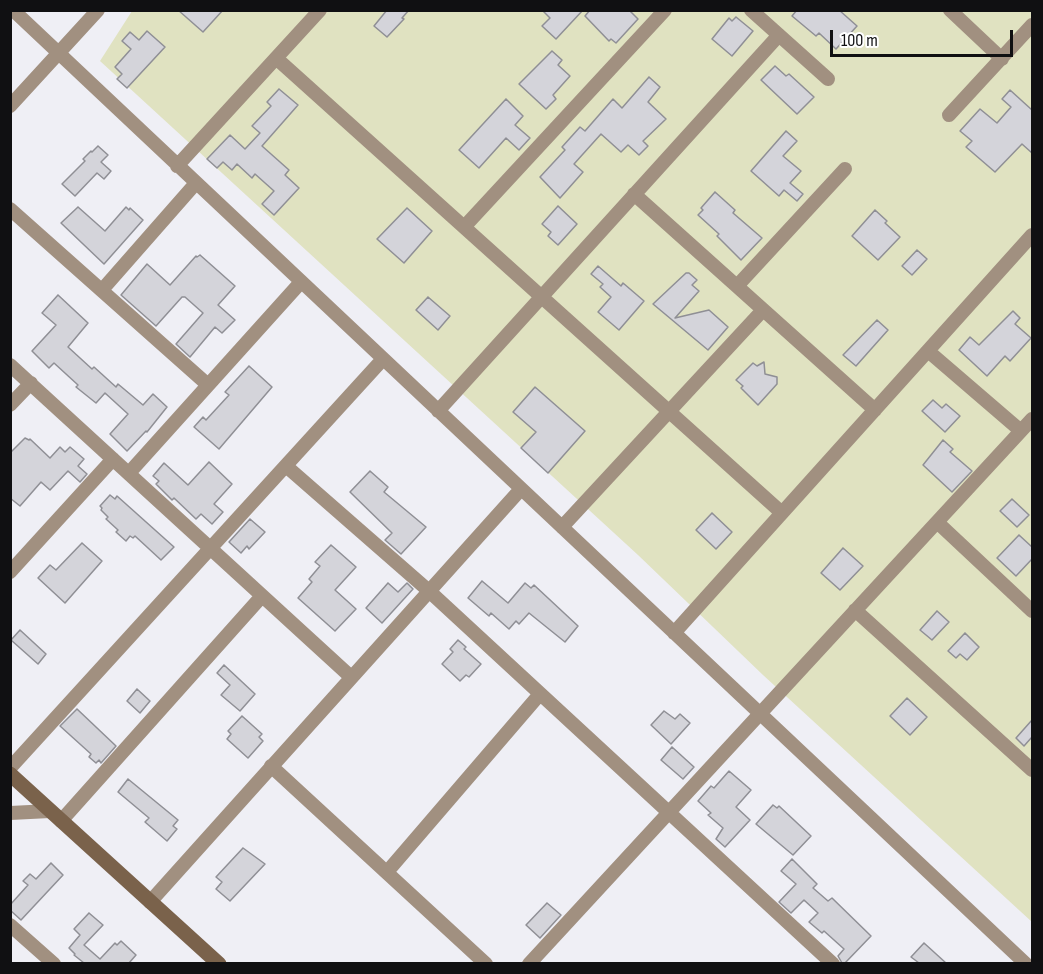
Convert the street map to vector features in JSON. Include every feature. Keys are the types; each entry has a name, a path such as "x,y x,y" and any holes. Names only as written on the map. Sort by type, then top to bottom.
{"street":[{"path":"13,10 759,713 1026,960"},
{"path":"10,106 98,10"},
{"path":"177,166 320,10"},
{"path":"465,226 664,10"},
{"path":"751,10 828,80"},
{"path":"950,10 1002,58"},
{"path":"949,115 1032,25"},
{"path":"438,411 779,36"},
{"path":"276,58 782,513"},
{"path":"737,286 845,169"},
{"path":"102,290 196,183"},
{"path":"634,194 875,410"},
{"path":"10,209 208,385"},
{"path":"674,633 1032,235"},
{"path":"129,473 302,282"},
{"path":"562,527 764,310"},
{"path":"928,351 1022,431"},
{"path":"10,768 383,359"},
{"path":"10,365 351,677"},
{"path":"10,405 31,383"},
{"path":"529,963 1032,419"},
{"path":"10,572 113,459"},
{"path":"286,466 429,591 833,963"},
{"path":"150,902 521,489"},
{"path":"937,522 1030,604"},
{"path":"56,816 262,596"},
{"path":"855,610 1032,770"},
{"path":"387,872 540,694"},
{"path":"272,766 486,963"},
{"path":"10,774 219,963"},
{"path":"10,813 56,816"},
{"path":"10,925 54,963"}],"green space":[{"path":"132,11 1032,11 1032,922 763,675 638,555 100,61"}],"building":[{"path":"178,10 223,10 203,32"},
{"path":"387,10 409,10 402,18 404,19 387,37 374,26"},
{"path":"542,10 583,10 556,39 542,26 550,18"},
{"path":"590,10 629,10 638,19 616,43 611,39 609,41 585,16"},
{"path":"797,10 839,10 857,26 836,49 819,33 816,36 792,16"},
{"path":"736,17 753,31 732,56 712,39 729,18 732,21"},
{"path":"147,31 165,47 127,88 117,79 122,74 115,67 131,49 122,41 130,32 139,40"},
{"path":"552,51 562,60 558,65 570,76 553,95 556,99 546,109 519,84"},
{"path":"775,66 786,76 789,74 814,97 797,114 761,80"},
{"path":"649,77 660,87 648,102 666,119 643,141 648,146 639,155 628,145 621,152 601,134 574,164 583,172 560,198 540,177 565,150 562,147 580,127 585,131 613,99 622,108"},
{"path":"279,89 298,105 262,146 289,170 285,175 299,188 274,215 262,204 274,191 255,174 252,178 237,164 232,170 223,162 217,168 207,159 230,135 245,149 260,133 252,126 271,106 267,102"},
{"path":"1010,90 1032,110 1032,153 1022,144 995,172 966,147 972,141 960,131 980,109 997,123 1011,107 1002,99"},
{"path":"506,99 523,116 515,125 530,138 519,150 506,138 479,168 459,150"},
{"path":"786,131 797,141 783,156 801,171 790,183 803,194 797,201 784,190 779,196 751,171"},
{"path":"98,146 108,155 101,162 111,171 104,179 97,173 75,196 62,184 85,161 83,159"},
{"path":"715,192 735,210 733,213 762,238 741,260 717,236 719,234 698,215"},
{"path":"558,206 577,224 558,245 548,236 551,232 542,224"},
{"path":"78,207 105,231 126,207 143,220 104,264 61,223"},
{"path":"407,208 432,231 404,263 377,239"},
{"path":"875,210 900,237 878,260 852,236"},
{"path":"917,250 927,259 912,275 902,266"},
{"path":"200,255 235,286 218,305 235,320 222,333 215,327 190,357 176,344 203,313 185,297 182,297 156,326 121,295 147,264 170,285 196,256"},
{"path":"598,266 621,286 623,283 644,301 619,330 598,312 611,297 600,287 603,284 591,274"},
{"path":"686,273 697,280 692,285 699,291 675,318 709,310 728,327 708,350 653,304"},
{"path":"58,295 88,323 68,347 92,369 94,367 116,387 118,384 143,405 153,394 167,407 147,432 127,451 110,434 128,414 105,393 96,403 76,387 78,385 54,363 49,368 32,351 56,325 42,313"},
{"path":"428,297 450,316 438,330 416,310"},
{"path":"1013,311 1020,318 1015,324 1031,338 1010,361 1005,356 987,376 959,350 970,337 979,345"},
{"path":"877,320 888,330 856,366 843,355"},
{"path":"764,362 765,374 777,377 777,384 758,405 736,380 753,363 757,366"},
{"path":"249,366 272,387 219,449 194,427 203,417 206,420 229,395 225,392"},
{"path":"535,387 585,431 548,473 521,448 536,432 513,412"},
{"path":"933,400 942,408 946,404 960,416 945,432 922,411"},
{"path":"25,438 30,439 50,458 60,447 65,452 70,447 84,459 78,466 87,474 80,482 68,471 50,490 41,482 20,506 10,498 10,453"},
{"path":"943,440 953,449 950,452 972,471 952,492 923,465"},
{"path":"209,462 232,484 214,504 223,512 212,524 201,514 196,519 174,498 172,500 156,484 159,481 153,476 164,463 188,485"},
{"path":"370,471 388,487 384,492 426,527 401,554 385,540 392,533 350,492"},
{"path":"110,495 115,499 117,496 174,547 161,560 135,536 133,538 130,536 126,541 116,532 118,530 106,519 108,517 100,506"},
{"path":"1012,499 1029,515 1017,527 1000,511"},
{"path":"712,513 732,532 716,549 696,530"},
{"path":"250,519 265,532 249,549 247,546 241,553 229,542"},
{"path":"1019,535 1032,547 1032,559 1016,576 997,558"},
{"path":"82,543 102,561 65,603 38,578 50,565 56,570"},
{"path":"331,545 356,567 335,590 356,609 335,631 298,598 312,582 309,579 320,566 315,562"},
{"path":"843,548 863,566 840,590 821,573"},
{"path":"482,581 508,603 525,583 531,588 534,585 578,626 565,642 529,613 519,624 516,621 509,629 491,613 489,616 468,598"},
{"path":"388,583 398,592 407,583 413,589 382,623 366,608"},
{"path":"937,611 949,622 932,640 920,630"},
{"path":"20,630 46,654 38,664 11,640"},
{"path":"965,633 979,647 967,660 960,654 956,658 948,651"},
{"path":"458,640 466,647 464,649 481,664 469,677 466,675 460,681 442,664 453,652 450,649"},
{"path":"224,665 255,694 240,711 221,695 230,685 217,673"},
{"path":"137,689 150,701 140,713 127,701"},
{"path":"907,698 927,717 910,735 890,716"},
{"path":"77,709 116,746 101,763 99,760 96,763 89,757 91,754 60,726"},
{"path":"664,711 675,719 680,714 690,723 671,744 651,725"},
{"path":"242,716 262,734 259,737 263,741 248,758 227,739 231,734 228,731"},
{"path":"1032,720 1032,737 1024,746 1016,738"},
{"path":"672,747 694,767 683,779 661,760"},
{"path":"729,771 751,790 736,807 750,820 725,847 716,839 723,828 708,815 711,813 698,801"},
{"path":"128,779 178,820 173,826 177,829 167,841 145,822 149,818 118,792"},
{"path":"773,805 777,808 779,806 811,836 793,855 756,824"},
{"path":"243,848 265,864 230,901 216,889 222,882 216,877"},
{"path":"792,859 817,884 813,888 828,901 832,898 871,936 845,963 842,963 838,956 844,949 824,931 822,933 809,922 818,913 804,900 791,913 779,902 796,884 781,871"},
{"path":"51,863 63,875 21,920 10,910 10,905 28,885 23,881 30,874 36,879"},
{"path":"547,903 561,915 540,938 526,925"},
{"path":"89,913 103,925 84,945 100,959 115,943 117,945 121,941 136,955 129,963 84,963 74,955 69,948 80,935 74,929"},
{"path":"924,943 946,963 919,963 911,957"}]}
